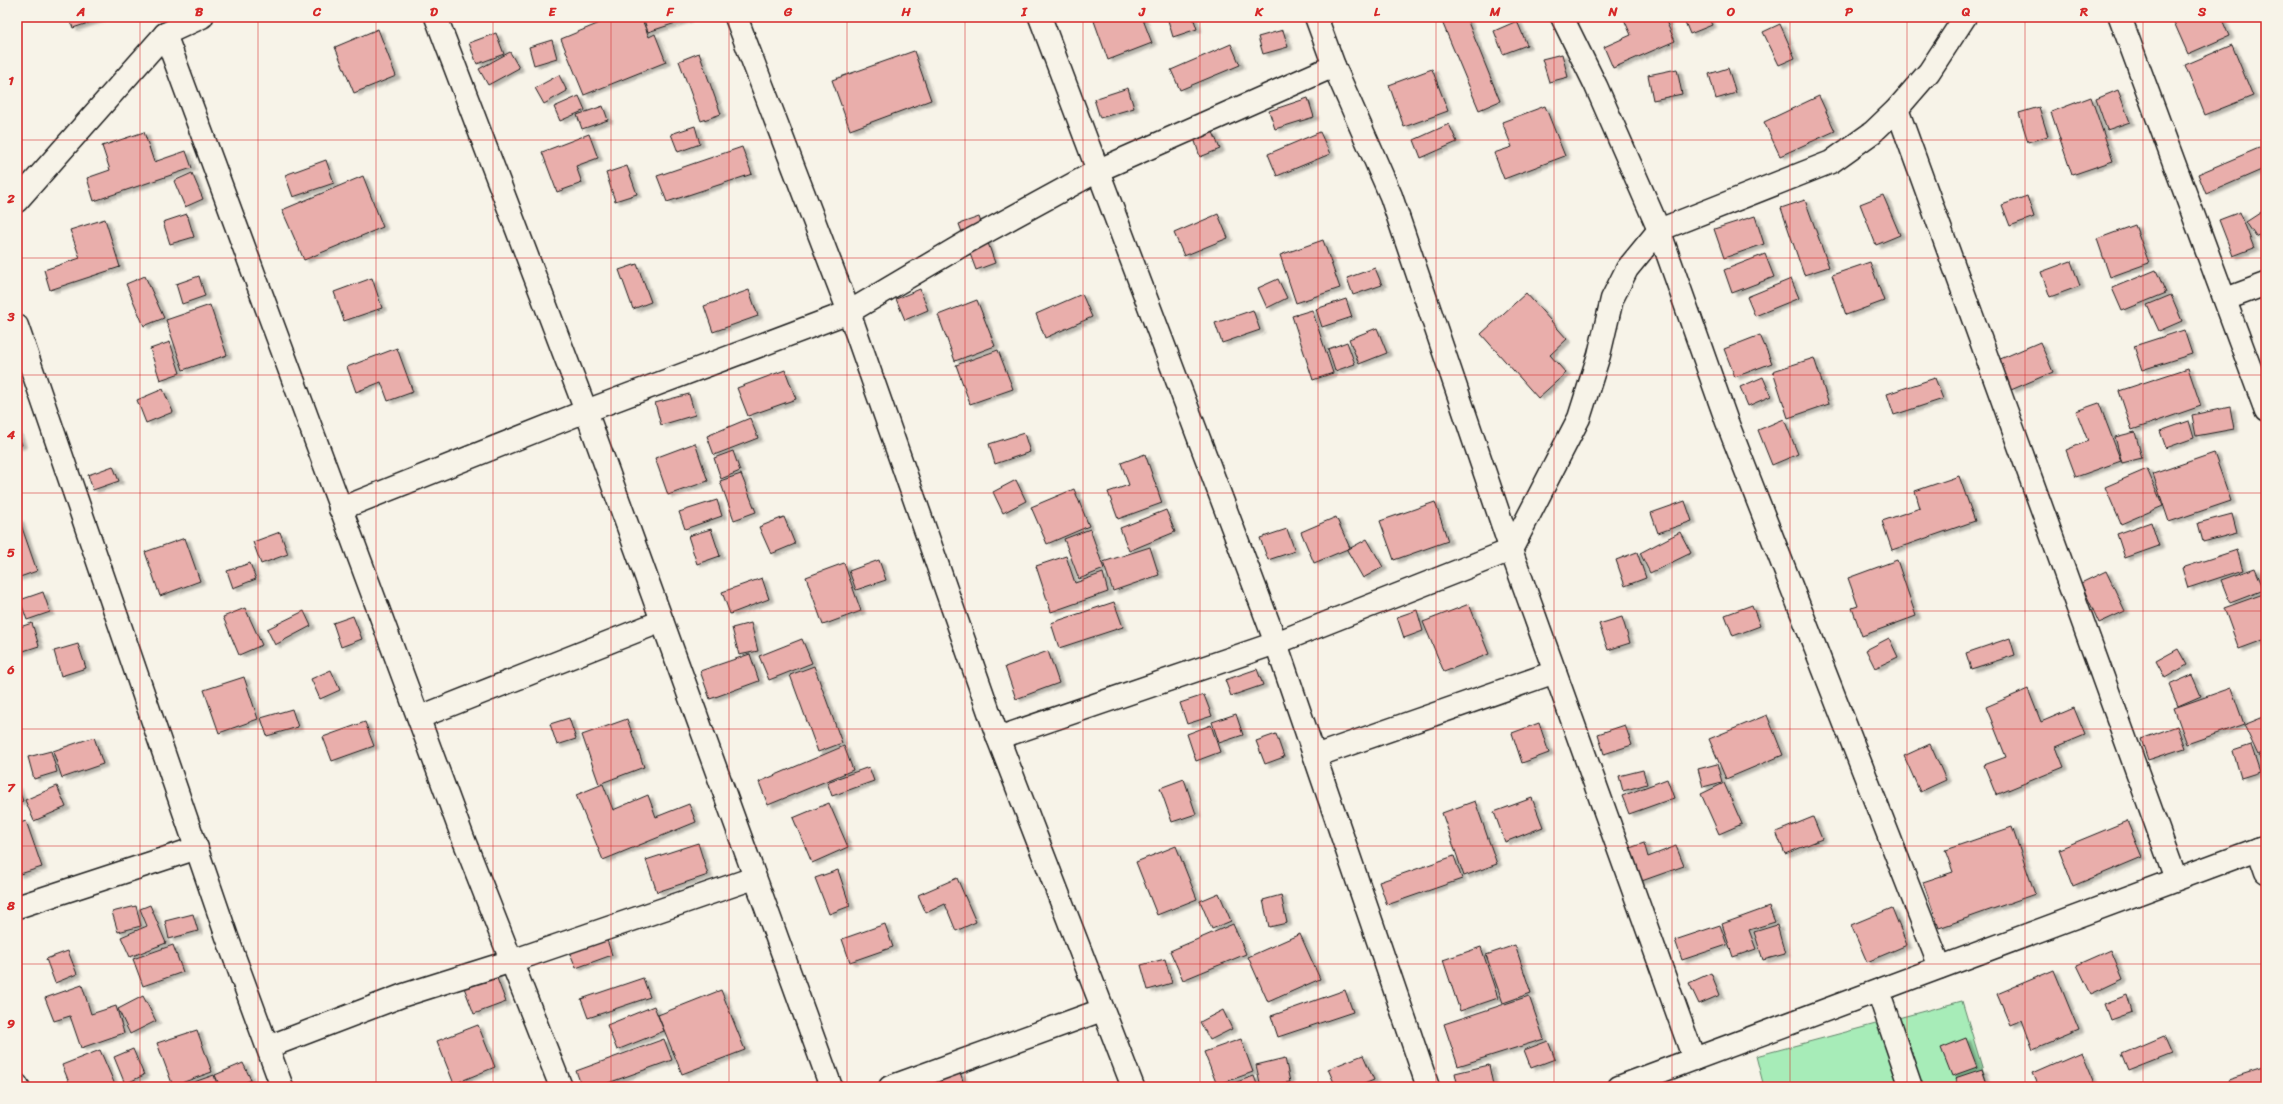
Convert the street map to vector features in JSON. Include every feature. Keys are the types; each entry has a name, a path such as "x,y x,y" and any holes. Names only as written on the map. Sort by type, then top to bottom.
{"street":[{"path":"17,201 165,34 202,17"},
{"path":"436,17 586,411 831,1087"},
{"path":"736,17 849,312 998,738 1133,1087"},
{"path":"1040,17 1099,170 1276,643 1428,1087"},
{"path":"1316,17 1334,66 1391,196 1511,550 1694,1059"},
{"path":"1562,17 1596,86 1659,230 1727,422 1940,967"},
{"path":"998,738 1276,643 1511,550 1579,418 1599,355 1612,299 1626,269 1659,230 1831,162 1873,132 1897,109 1928,72 1965,17"},
{"path":"2120,17 2226,299 2266,411"},
{"path":"165,34 340,509 420,717 463,838 561,1087"},
{"path":"340,509 586,411 849,312 969,241 1099,170 1334,66"},
{"path":"1897,109 2176,879"},
{"path":"2226,299 2266,284"},
{"path":"17,326 197,848 282,1087"},
{"path":"420,717 662,621"},
{"path":"1315,756 1555,672"},
{"path":"17,907 197,848"},
{"path":"1619,1087 2262,848 2266,872"},
{"path":"268,1047 404,995 512,961 754,878"},
{"path":"1878,990 1911,1087"},
{"path":"890,1087 1102,1010"}],"green space":[{"path":"1962,1001 1988,1087 1764,1087 1756,1056"}],"building":[{"path":"69,17 99,17 100,19 73,28"},
{"path":"614,17 641,17 649,37 655,34 666,62 584,95 561,39"},
{"path":"643,17 687,17 688,19 648,32"},
{"path":"1105,17 1142,17 1152,43 1108,60 1094,21"},
{"path":"1167,17 1193,17 1197,29 1173,37"},
{"path":"1440,17 1466,17 1500,101 1479,110"},
{"path":"1623,17 1664,17 1675,41 1613,68 1604,47 1631,35"},
{"path":"1683,17 1708,17 1712,25 1690,34"},
{"path":"2179,17 2221,17 2229,36 2188,54 2173,20"},
{"path":"1517,21 1527,45 1503,54 1494,31"},
{"path":"1780,24 1795,58 1779,65 1763,32"},
{"path":"378,29 396,76 354,93 335,47"},
{"path":"1283,30 1288,47 1263,54 1258,37"},
{"path":"496,33 504,54 477,64 469,43"},
{"path":"552,40 557,58 534,65 529,47"},
{"path":"1231,44 1240,65 1180,90 1171,70"},
{"path":"2232,45 2253,96 2205,115 2185,65"},
{"path":"914,51 931,100 850,130 832,80"},
{"path":"510,52 519,68 488,85 479,69"},
{"path":"699,53 721,114 701,121 679,61"},
{"path":"1562,54 1568,77 1549,82 1542,59"},
{"path":"1728,68 1736,93 1716,99 1709,74"},
{"path":"1432,69 1448,111 1404,127 1389,85"},
{"path":"1677,69 1682,94 1653,100 1648,75"},
{"path":"559,75 567,91 544,104 535,88"},
{"path":"1128,88 1134,108 1100,118 1094,99"},
{"path":"2118,90 2130,122 2107,130 2096,99"},
{"path":"579,96 585,110 560,121 554,107"},
{"path":"1819,96 1835,131 1780,156 1764,122"},
{"path":"2091,97 2113,161 2072,175 2051,112"},
{"path":"1308,98 1314,117 1275,129 1269,111"},
{"path":"603,106 608,120 582,129 577,115"},
{"path":"1545,106 1565,156 1504,179 1494,153 1512,147 1502,122"},
{"path":"2039,107 2048,136 2028,142 2019,113"},
{"path":"1449,124 1457,142 1421,158 1414,140"},
{"path":"695,126 700,144 678,152 671,134"},
{"path":"144,132 154,162 186,151 192,168 94,201 87,178 110,170 102,146"},
{"path":"1213,132 1220,149 1200,157 1194,138"},
{"path":"1320,132 1330,154 1277,176 1268,154"},
{"path":"589,134 598,158 576,166 582,183 557,192 542,152"},
{"path":"2266,145 2266,168 2206,194 2198,174"},
{"path":"742,147 752,174 667,202 657,176"},
{"path":"326,160 334,183 293,197 285,175"},
{"path":"627,166 637,194 615,201 606,173"},
{"path":"192,173 203,199 185,207 174,181"},
{"path":"363,176 383,227 304,260 282,210"},
{"path":"1883,195 1900,235 1876,245 1860,204"},
{"path":"2027,196 2034,217 2010,226 2002,205"},
{"path":"1805,200 1829,267 1804,275 1781,208"},
{"path":"2266,209 2266,231 2256,237 2246,222"},
{"path":"2240,212 2254,248 2233,256 2219,220"},
{"path":"187,214 194,237 170,244 163,222"},
{"path":"1218,214 1228,238 1184,256 1174,233"},
{"path":"1755,216 1764,244 1724,258 1714,229"},
{"path":"979,217 995,263 976,270 959,224"},
{"path":"105,219 120,267 50,290 44,270 80,258 70,230"},
{"path":"2135,225 2149,263 2110,277 2097,239"},
{"path":"1323,240 1340,288 1296,303 1280,255"},
{"path":"1765,254 1774,277 1732,293 1724,270"},
{"path":"2071,261 2080,286 2050,297 2041,272"},
{"path":"1870,262 1884,301 1846,315 1832,275"},
{"path":"637,264 651,302 633,309 619,270"},
{"path":"1375,268 1382,285 1353,295 1347,278"},
{"path":"2156,270 2166,293 2122,311 2112,288"},
{"path":"145,276 164,318 144,326 126,284"},
{"path":"199,276 205,296 182,304 176,284"},
{"path":"372,278 382,308 344,321 334,292"},
{"path":"1278,279 1287,298 1267,308 1258,288"},
{"path":"1791,279 1799,298 1755,316 1747,297"},
{"path":"920,289 928,310 905,320 896,299"},
{"path":"749,290 758,316 713,332 704,306"},
{"path":"1526,293 1567,339 1550,355 1566,373 1538,398 1481,334"},
{"path":"1082,294 1092,317 1045,338 1036,314"},
{"path":"2171,295 2182,321 2159,331 2147,305"},
{"path":"1346,299 1352,317 1322,327 1316,309"},
{"path":"977,300 995,346 955,361 938,315"},
{"path":"210,305 227,355 183,370 166,320"},
{"path":"1253,310 1260,330 1222,343 1215,323"},
{"path":"1312,310 1333,373 1313,380 1292,316"},
{"path":"1377,328 1387,353 1359,364 1349,339"},
{"path":"2184,330 2192,354 2142,370 2134,346"},
{"path":"1760,335 1772,363 1735,377 1724,349"},
{"path":"170,342 180,373 160,380 150,349"},
{"path":"1347,342 1355,364 1335,371 1328,349"},
{"path":"2040,342 2053,372 2011,390 1998,360"},
{"path":"397,348 413,392 388,401 381,382 356,392 347,367"},
{"path":"998,350 1013,389 970,404 956,365"},
{"path":"1814,358 1829,404 1788,418 1773,371"},
{"path":"2188,368 2201,406 2132,430 2119,391"},
{"path":"785,370 796,399 748,416 737,388"},
{"path":"1763,377 1771,396 1748,406 1740,387"},
{"path":"1935,378 1943,399 1894,415 1887,394"},
{"path":"163,389 173,412 146,423 137,400"},
{"path":"689,394 695,415 661,425 655,403"},
{"path":"2099,403 2121,461 2076,477 2066,450 2088,441 2076,411"},
{"path":"2230,407 2234,429 2196,436 2192,415"},
{"path":"750,418 758,438 714,455 707,436"},
{"path":"1784,419 1798,454 1772,465 1758,430"},
{"path":"2189,421 2194,438 2166,448 2160,431"},
{"path":"17,431 22,445 17,447"},
{"path":"2135,432 2142,458 2122,463 2115,437"},
{"path":"1024,433 1030,452 995,464 989,444"},
{"path":"695,443 708,481 668,495 655,458"},
{"path":"733,451 740,471 721,479 714,458"},
{"path":"2214,453 2231,501 2169,522 2153,474"},
{"path":"1145,454 1162,503 1118,519 1108,492 1129,485 1121,463"},
{"path":"113,466 119,481 93,490 88,475"},
{"path":"2147,469 2163,506 2121,524 2105,487"},
{"path":"741,474 756,512 734,520 720,481"},
{"path":"1959,476 1975,521 1892,550 1882,521 1920,508 1915,491"},
{"path":"1016,480 1026,501 1003,513 993,492"},
{"path":"1074,489 1089,526 1047,544 1031,507"},
{"path":"717,500 722,516 685,529 679,512"},
{"path":"1685,501 1692,521 1658,533 1651,513"},
{"path":"1435,502 1448,541 1394,560 1380,521"},
{"path":"1166,510 1175,532 1129,551 1120,528"},
{"path":"2232,514 2237,533 2203,542 2198,523"},
{"path":"784,517 795,544 771,554 759,527"},
{"path":"1336,517 1350,548 1314,563 1301,532"},
{"path":"19,519 37,571 17,578 17,520"},
{"path":"2151,522 2159,546 2125,558 2117,534"},
{"path":"711,529 720,556 697,564 688,536"},
{"path":"1090,529 1104,569 1079,579 1064,539"},
{"path":"1287,529 1295,551 1268,560 1260,538"},
{"path":"280,532 288,554 261,564 253,542"},
{"path":"1680,532 1691,553 1650,573 1640,553"},
{"path":"185,538 200,581 160,596 145,552"},
{"path":"1367,539 1383,567 1363,578 1347,550"},
{"path":"1150,547 1159,575 1113,591 1103,562"},
{"path":"2237,550 2243,570 2188,588 2182,568"},
{"path":"1637,552 1646,578 1625,586 1616,560"},
{"path":"1066,556 1075,583 1103,573 1108,592 1051,612 1036,566"},
{"path":"879,560 886,580 856,590 849,571"},
{"path":"1897,560 1916,616 1862,636 1852,608 1858,606 1848,578"},
{"path":"250,563 256,579 233,588 227,571"},
{"path":"844,563 861,611 823,625 806,577"},
{"path":"2255,568 2264,590 2230,603 2221,580"},
{"path":"2106,571 2125,611 2099,623 2081,583"},
{"path":"762,578 769,599 730,614 722,592"},
{"path":"43,592 50,612 27,620 20,600"},
{"path":"2266,593 2266,639 2239,649 2224,608"},
{"path":"1114,602 1123,627 1059,648 1051,623"},
{"path":"1469,604 1489,654 1444,672 1423,622"},
{"path":"1752,605 1760,626 1733,636 1725,615"},
{"path":"245,608 262,645 239,655 223,617"},
{"path":"1417,610 1423,631 1404,638 1397,617"},
{"path":"304,611 311,626 275,645 267,629"},
{"path":"353,616 362,639 341,647 333,623"},
{"path":"1622,617 1630,643 1608,650 1599,624"},
{"path":"32,623 39,646 17,653 17,628"},
{"path":"751,623 758,651 739,655 732,628"},
{"path":"1889,638 1898,657 1875,668 1866,650"},
{"path":"2010,638 2015,655 1971,669 1966,653"},
{"path":"802,639 812,663 769,680 759,656"},
{"path":"78,644 86,668 61,676 54,651"},
{"path":"2178,649 2187,665 2165,678 2156,661"},
{"path":"1048,651 1059,683 1016,699 1005,667"},
{"path":"750,654 759,681 710,699 700,671"},
{"path":"814,666 842,743 818,752 790,675"},
{"path":"1257,669 1263,685 1231,696 1225,680"},
{"path":"331,670 340,690 320,699 311,679"},
{"path":"2192,675 2201,696 2178,706 2169,685"},
{"path":"244,677 258,719 219,733 204,690"},
{"path":"2231,688 2244,724 2187,744 2174,708"},
{"path":"2028,689 2041,722 2074,708 2085,735 2056,747 2064,767 1996,795 1984,765 2006,757 1986,707"},
{"path":"1204,695 1212,716 1187,724 1180,703"},
{"path":"292,709 298,727 267,736 261,718"},
{"path":"1236,714 1243,735 1219,743 1212,722"},
{"path":"1767,715 1783,755 1726,779 1709,739"},
{"path":"2266,716 2266,751 2258,755 2244,725"},
{"path":"569,718 576,739 557,745 550,724"},
{"path":"627,719 644,767 599,784 582,735"},
{"path":"365,722 374,746 332,761 323,737"},
{"path":"1539,723 1549,753 1522,763 1512,733"},
{"path":"1211,725 1220,752 1196,761 1187,734"},
{"path":"1625,725 1632,745 1604,754 1598,734"},
{"path":"2177,726 2185,748 2148,760 2141,739"},
{"path":"1276,734 1284,757 1265,764 1256,741"},
{"path":"94,737 103,764 62,778 53,751"},
{"path":"1930,744 1946,780 1920,792 1904,756"},
{"path":"2251,745 2260,772 2241,778 2233,751"},
{"path":"844,746 853,770 768,805 759,782"},
{"path":"51,751 57,772 34,779 28,757"},
{"path":"2266,754 2266,771 2264,771 2259,756"},
{"path":"1717,764 1722,782 1703,787 1698,769"},
{"path":"869,767 874,781 832,796 827,782"},
{"path":"1643,770 1647,784 1623,791 1619,776"},
{"path":"1184,779 1196,814 1172,822 1160,788"},
{"path":"1667,779 1674,798 1629,814 1622,796"},
{"path":"1724,783 1742,824 1719,834 1701,794"},
{"path":"603,784 613,810 648,795 656,817 689,804 696,822 603,860 576,795"},
{"path":"17,786 23,801 17,803"},
{"path":"57,786 66,807 34,821 25,800"},
{"path":"1532,798 1543,827 1505,842 1494,812"},
{"path":"1475,801 1497,864 1464,876 1442,813"},
{"path":"829,803 848,847 812,863 793,818"},
{"path":"1813,817 1822,839 1785,854 1776,832"},
{"path":"26,821 42,867 17,875 17,824"},
{"path":"2127,821 2142,857 2073,886 2059,849"},
{"path":"2012,827 2035,894 1939,928 1923,882 1953,872 1945,850"},
{"path":"698,843 708,875 657,892 646,860"},
{"path":"1644,843 1648,857 1676,846 1684,866 1636,883 1624,850"},
{"path":"1176,846 1197,899 1157,915 1136,862"},
{"path":"1454,856 1462,879 1387,905 1379,882"},
{"path":"838,870 850,906 829,914 815,878"},
{"path":"957,878 976,922 956,931 945,904 926,913 918,895"},
{"path":"1219,893 1231,921 1212,929 1200,901"},
{"path":"1281,895 1287,923 1269,927 1263,900"},
{"path":"150,905 166,943 130,957 121,937 147,926 140,909"},
{"path":"136,906 141,926 118,932 112,912"},
{"path":"1769,907 1775,922 1749,930 1756,949 1733,957 1722,924"},
{"path":"1892,908 1907,945 1867,962 1851,925"},
{"path":"193,914 198,931 169,939 165,921"},
{"path":"885,924 893,947 850,962 842,939"},
{"path":"1233,924 1246,954 1183,980 1170,951"},
{"path":"1720,925 1727,945 1682,960 1675,940"},
{"path":"1777,925 1785,954 1763,960 1754,932"},
{"path":"1300,934 1320,979 1268,1002 1248,957"},
{"path":"607,940 612,955 576,968 570,953"},
{"path":"173,945 183,972 143,986 133,959"},
{"path":"1515,945 1531,993 1503,1003 1486,955"},
{"path":"1481,947 1498,998 1460,1011 1443,960"},
{"path":"2111,950 2123,979 2091,994 2077,965"},
{"path":"68,951 77,974 55,983 46,959"},
{"path":"1165,959 1172,983 1148,990 1141,965"},
{"path":"492,965 506,1002 474,1014 460,977"},
{"path":"2054,970 2079,1031 2033,1050 2022,1020 2010,1025 1997,994"},
{"path":"1711,973 1720,995 1699,1004 1689,983"},
{"path":"643,978 650,997 588,1018 581,999"},
{"path":"82,985 91,1014 116,1006 124,1033 81,1048 70,1016 54,1021 45,998"},
{"path":"721,990 745,1050 682,1074 658,1015"},
{"path":"1345,990 1353,1012 1278,1037 1271,1016"},
{"path":"2127,995 2132,1012 2110,1020 2104,1004"},
{"path":"143,996 156,1021 130,1034 118,1009"},
{"path":"1529,996 1544,1039 1458,1066 1444,1024"},
{"path":"654,1006 664,1031 617,1050 607,1025"},
{"path":"1223,1010 1232,1029 1210,1040 1200,1022"},
{"path":"478,1025 495,1067 454,1084 437,1041"},
{"path":"197,1030 212,1072 173,1086 157,1043"},
{"path":"2164,1036 2172,1054 2129,1071 2122,1054"},
{"path":"1966,1038 1977,1067 1952,1076 1941,1048"},
{"path":"664,1039 672,1060 597,1087 582,1087 576,1071"},
{"path":"1241,1039 1253,1072 1217,1085 1204,1052"},
{"path":"1548,1041 1555,1059 1531,1068 1524,1050"},
{"path":"133,1049 144,1075 125,1084 114,1057"},
{"path":"100,1050 116,1087 71,1087 62,1065"},
{"path":"2081,1052 2094,1083 2084,1087 2039,1087 2033,1073"},
{"path":"1363,1055 1374,1080 1357,1087 1336,1087 1328,1069"},
{"path":"1285,1058 1290,1082 1261,1087 1256,1065"},
{"path":"243,1063 251,1080 235,1087 220,1087 215,1075"},
{"path":"1489,1065 1493,1085 1485,1087 1458,1087 1455,1073"},
{"path":"2266,1067 2266,1087 2231,1087 2228,1079"},
{"path":"1982,1069 1988,1087 1959,1087 1955,1078"},
{"path":"960,1072 965,1087 942,1087 939,1080"},
{"path":"214,1075 218,1087 180,1087"},
{"path":"1254,1076 1258,1087 1222,1087"}]}
